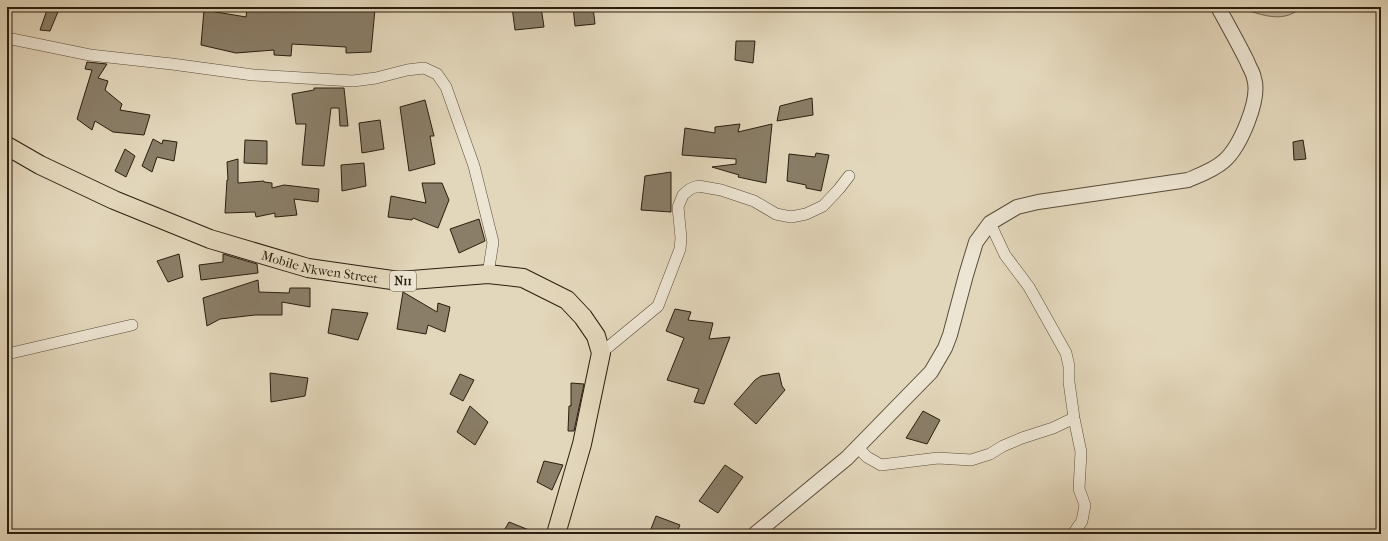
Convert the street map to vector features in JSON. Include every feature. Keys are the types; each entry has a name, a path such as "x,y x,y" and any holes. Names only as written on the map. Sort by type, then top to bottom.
{"highway":[{"name":"Mobile Nkwen Street","path":"7,146 40,165 114,200 210,239 308,268 399,282 488,274 523,278 567,300 583,317 596,336 601,353"},
{"path":"556,534 582,444 601,353"}],"street":[{"path":"755,534 858,448 931,372 945,348 976,242 990,223 1017,207 1038,202 1188,180 1224,162 1236,147 1246,127 1254,103 1255,79 1239,44 1218,7"},
{"path":"7,38 90,55 253,75 353,81 424,68 437,74 446,87 474,166 493,242 488,274"},
{"path":"601,353 658,306 680,249 681,238 678,207 684,195 690,189 698,186 721,190 754,201 776,214 791,217 806,214 823,206 849,176"},
{"path":"990,223 1004,255 1029,287 1066,353 1069,366 1069,382 1074,418 1082,452 1079,488 1084,505 1082,521 1073,534"},
{"path":"7,354 132,324"},
{"path":"858,448 867,457 881,464 938,458 971,460 990,454 1003,446 1053,428 1074,418"}],"shaded area":[{"path":"1244,7 1302,7 1288,15 1275,17 1246,10"}],"building":[{"path":"48,7 60,7 50,31 40,30"},
{"path":"301,7 375,9 371,52 346,53 346,47 292,44 291,56 274,55 274,50 236,53 201,45 204,10 246,17 247,8 274,11 301,11"},
{"path":"512,7 541,7 544,27 515,30"},
{"path":"573,7 593,7 595,24 575,26"},
{"path":"736,41 755,41 753,63 735,60"},
{"path":"87,62 107,64 98,78 108,81 105,90 122,104 120,110 150,115 144,135 113,132 95,121 92,130 77,119 92,70 85,69"},
{"path":"314,88 344,88 348,126 340,126 339,108 331,108 324,166 302,165 306,124 296,124 292,94 314,90"},
{"path":"812,98 813,115 777,121 780,106"},
{"path":"425,100 434,136 430,136 435,164 409,171 400,107"},
{"path":"380,120 384,149 362,153 359,123"},
{"path":"740,124 738,132 772,124 766,183 738,177 739,175 712,167 736,164 736,159 682,155 685,128 715,133 715,127"},
{"path":"153,139 162,144 163,140 177,142 174,161 157,157 152,172 142,166"},
{"path":"245,140 267,141 267,164 244,163"},
{"path":"1303,140 1306,159 1294,160 1293,142"},
{"path":"125,149 135,156 126,177 115,171"},
{"path":"816,153 829,155 821,191 806,188 806,185 787,181 789,154 815,157"},
{"path":"238,159 238,183 264,181 272,183 272,188 284,185 319,189 318,202 294,199 297,215 275,217 275,213 256,217 255,212 225,213 228,180 227,162"},
{"path":"364,163 366,186 342,191 341,165"},
{"path":"671,172 671,212 641,210 645,176"},
{"path":"422,183 442,183 449,200 438,228 413,218 412,220 388,217 391,196 426,203"},
{"path":"479,219 485,241 459,253 450,229"},
{"path":"179,254 183,277 168,282 157,261"},
{"path":"223,254 257,264 258,273 201,280 199,265 223,262"},
{"path":"258,280 259,292 289,293 290,288 310,288 310,307 282,302 282,315 255,315 220,319 207,326 203,298"},
{"path":"403,292 437,312 438,303 450,307 445,332 428,325 426,334 397,329"},
{"path":"332,309 368,313 358,340 328,333"},
{"path":"675,309 691,312 688,320 713,323 709,339 730,337 704,404 694,402 699,389 667,380 684,338 666,331"},
{"path":"270,373 308,378 305,396 271,402"},
{"path":"779,373 782,386 785,390 756,424 734,404 755,380 761,376"},
{"path":"460,374 474,380 463,401 450,394"},
{"path":"571,383 584,384 574,431 568,431 569,406 571,406"},
{"path":"470,406 488,422 475,445 457,432"},
{"path":"923,411 940,420 927,444 906,438"},
{"path":"544,461 563,465 552,490 537,482"},
{"path":"725,465 743,477 718,513 699,501"},
{"path":"656,516 680,525 676,534 649,534"},
{"path":"509,522 539,534 502,534"}]}
